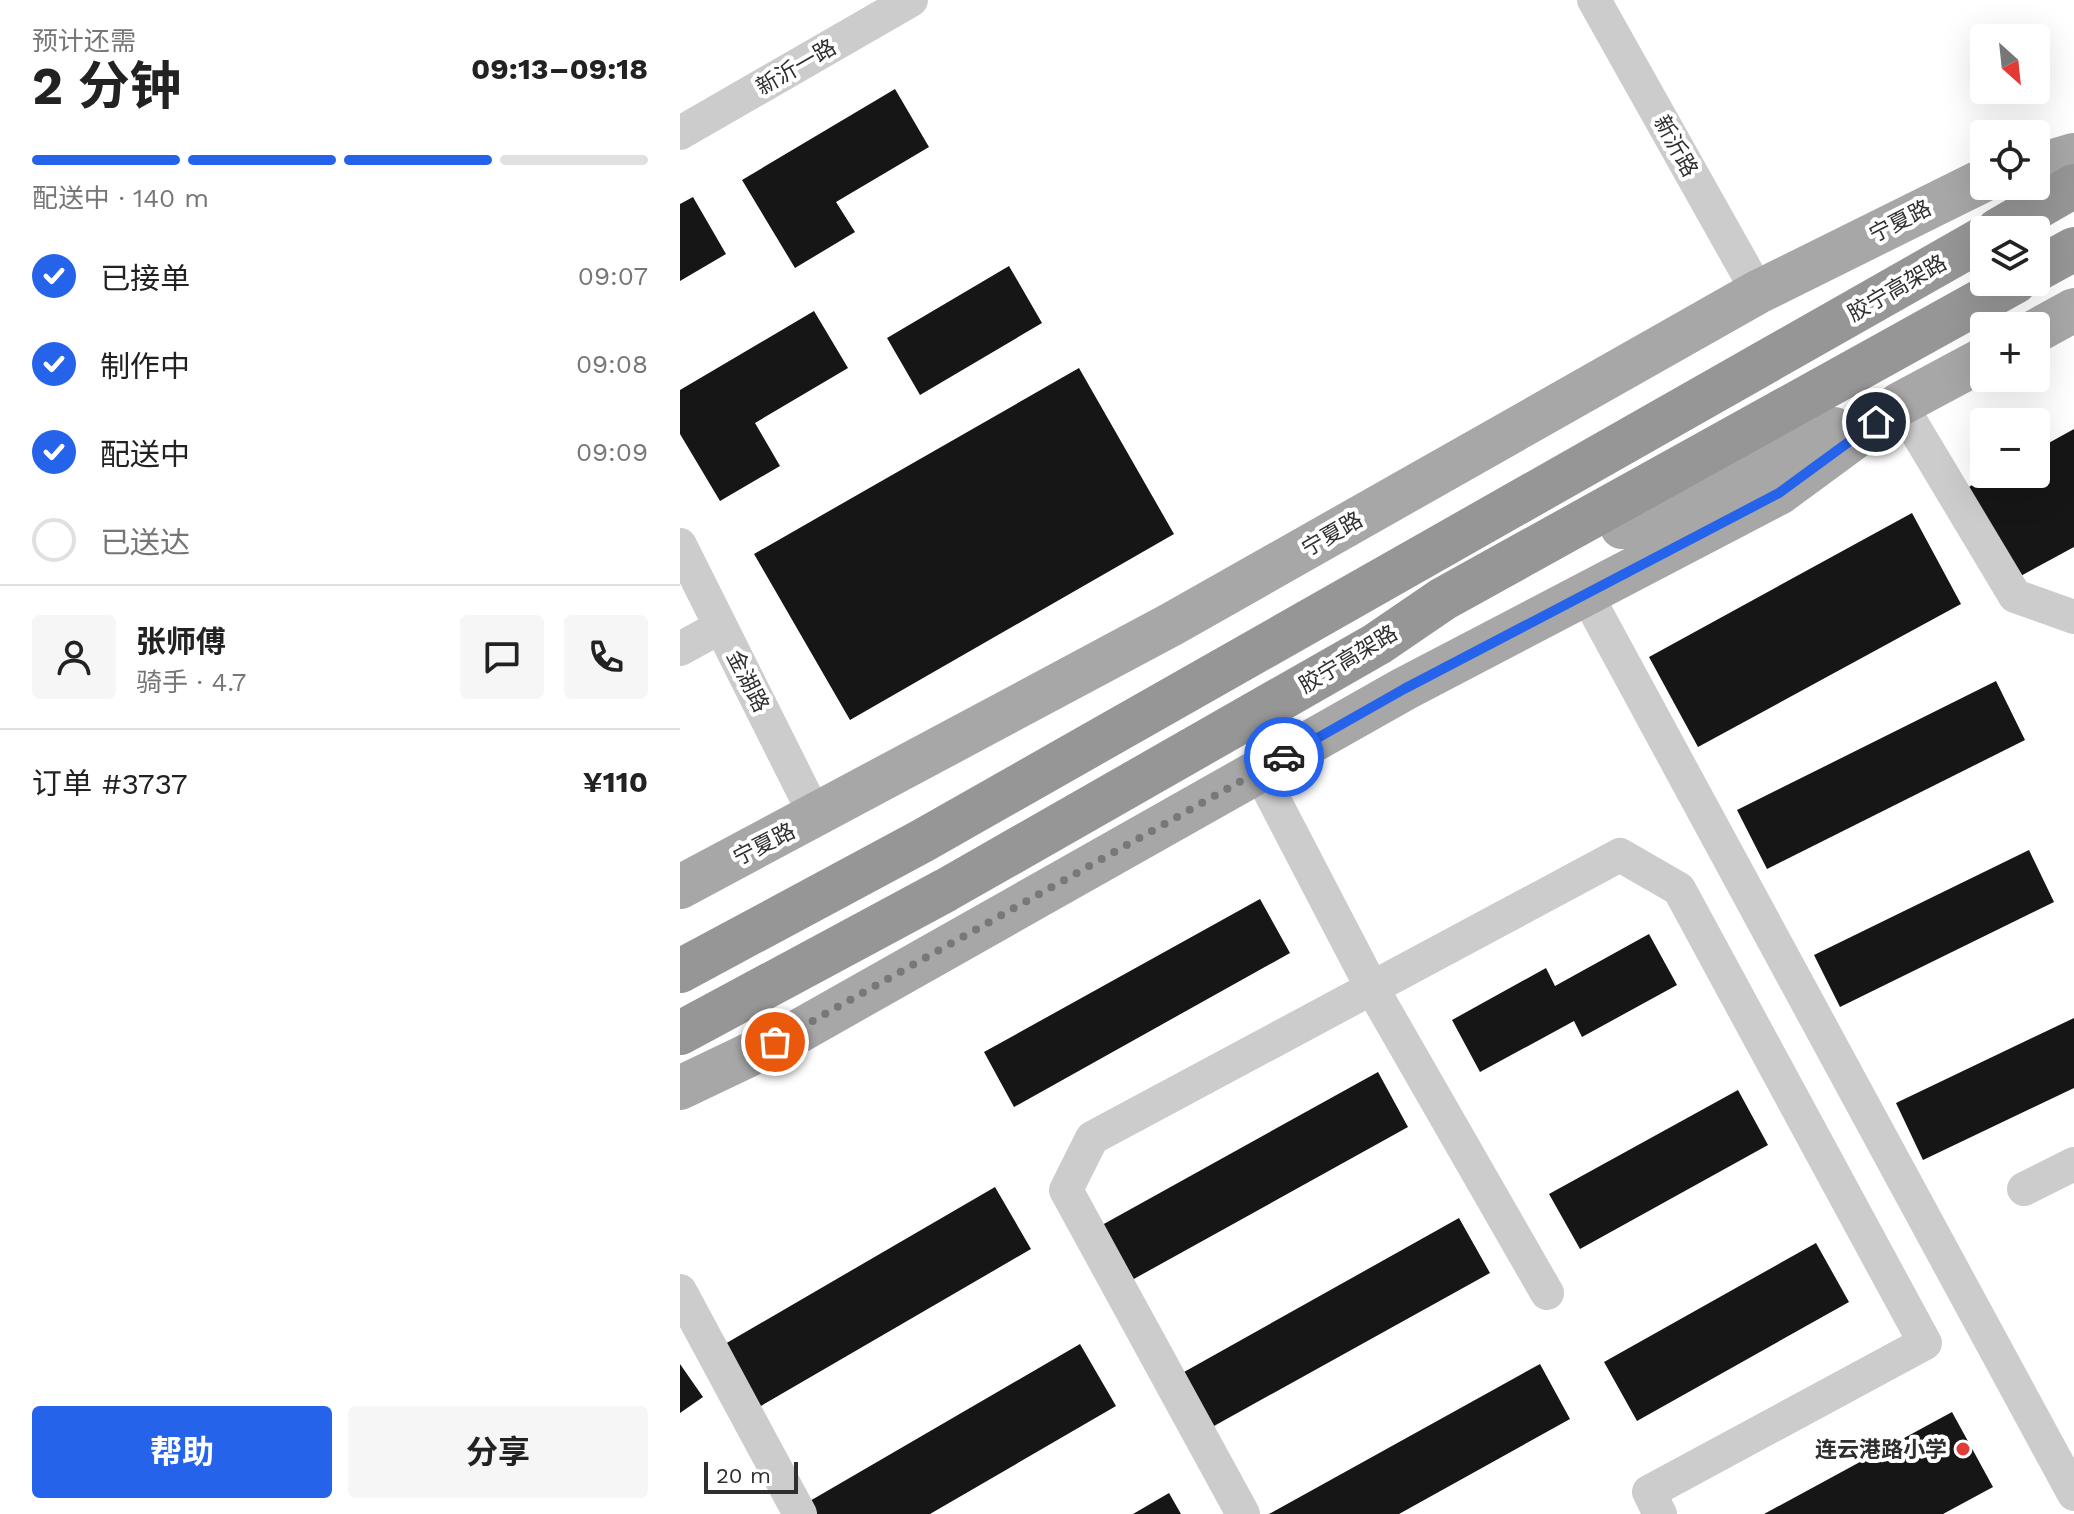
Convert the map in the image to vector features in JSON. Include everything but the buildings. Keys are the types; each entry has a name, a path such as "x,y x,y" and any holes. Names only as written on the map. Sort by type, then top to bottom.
{"highway":[{"path":"2022,216 2074,186"},
{"name":"胶宁高架路","path":"680,971 922,841 1970,246"},
{"path":"2050,262 2074,249"},
{"name":"胶宁高架路","path":"680,1033 946,890 1377,644 1443,599 1990,296"},
{"path":"1377,644 1469,612 1622,527"}],"main road":[{"path":"2050,162 2074,155"},
{"name":"宁夏路","path":"680,887 1172,624 1758,292 1970,187"},
{"path":"2050,323 2074,310"},
{"path":"1622,527 1834,429 1900,404 1970,366"},
{"path":"680,1088 799,1031 1404,689 1779,493 1900,404"}],"street":[{"name":"新沂一路","path":"680,133 911,0"},
{"name":"新沂路","path":"1594,0 1758,292"},
{"path":"1900,404 2015,596 2074,617"},
{"name":"金湖路","path":"680,545 816,817"},
{"path":"1586,594 2074,1494"},
{"path":"680,649 720,627"},
{"path":"1259,771 1372,988 1547,1293"},
{"path":"1243,1514 1066,1190 1092,1138 1620,855 1679,889 1925,1343 1649,1492 1660,1514"},
{"path":"2024,1189 2074,1164"},
{"path":"680,1291 800,1514"}],"way so far":[{"path":"775,1042 1284,757"}],"place":[{"name":"连云港路小学","path":"1963,1449"}],"route":[{"path":"1284,757 1404,689 1779,493 1876,422"}]}
